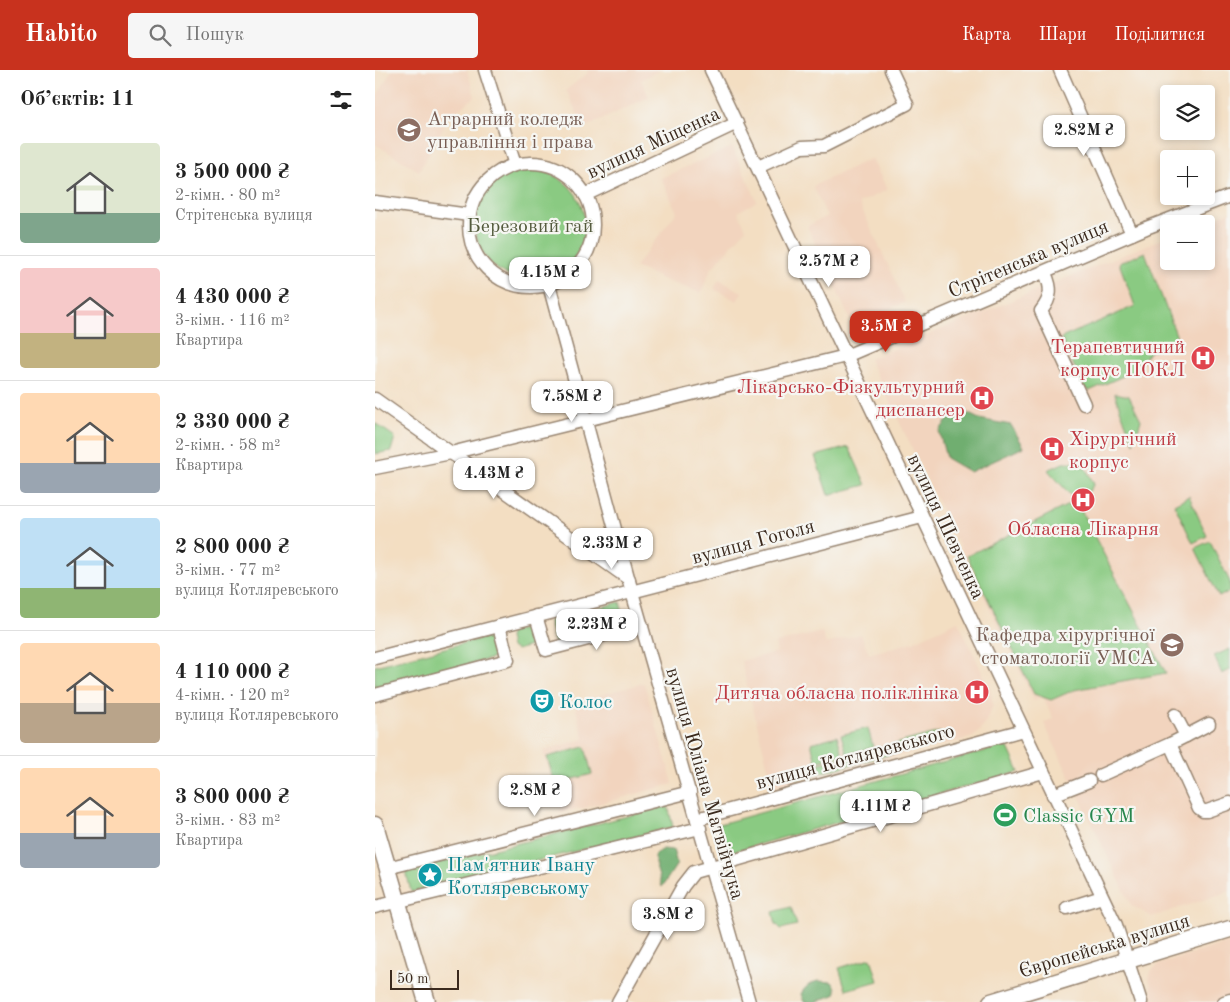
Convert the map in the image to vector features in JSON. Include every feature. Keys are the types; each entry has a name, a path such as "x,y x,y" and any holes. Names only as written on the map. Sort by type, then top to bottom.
{"main road":[{"path":"375,825 427,1002"},
{"name":"Європейська вулиця","path":"991,1002 1230,929"}],"street":[{"path":"485,70 515,165"},
{"name":"вулиця Шевченка","path":"711,70 1116,925 1141,1002"},
{"path":"758,167 802,147 824,146 907,104 891,70"},
{"path":"1060,70 1132,234"},
{"name":"вулиця Міщенка","path":"585,195 737,123"},
{"path":"531,163 547,165 562,172 575,182 585,195 591,209 593,225 591,241 585,256 576,268 563,279 549,285 531,288 513,285 497,278 483,266 471,242 469,215 475,198 485,183 499,172 515,165 531,163"},
{"name":"Стрітенська вулиця","path":"375,468 451,453 846,356 1045,273 1132,234 1230,196"},
{"path":"375,202 469,215"},
{"path":"1045,273 1051,286 1046,305 1041,311 1084,404"},
{"name":"вулиця Юліана Матвійчука","path":"549,285 632,592 749,1002"},
{"path":"375,399 629,579"},
{"name":"вулиця Гоголя","path":"375,658 922,517"},
{"path":"536,616 546,650 642,625"},
{"path":"375,695 508,660 499,626"},
{"path":"1175,715 1185,736"},
{"path":"1101,775 1209,724"},
{"name":"вулиця Котляревського","path":"375,907 698,824 1023,730"},
{"path":"1170,744 1201,810 1207,811 1230,803"},
{"path":"618,1002 683,886 694,872 1043,772"},
{"path":"1053,795 1089,781"},
{"path":"387,868 690,792"},
{"path":"1067,908 1102,897"},
{"path":"1224,1002 1230,1000"}],"shaded area":[{"name":"Аграрний коледж управління і права","path":"392,70 467,70 475,97 450,116 419,171 375,144 375,100"},
{"path":"587,70 660,70 641,80 649,97 584,128 566,90 588,73"},
{"path":"732,147 757,201 738,212 746,229 711,269 701,293 635,267 677,212 661,178"},
{"path":"872,158 887,190 859,203 905,302 853,326 807,226 827,216 813,186"},
{"name":"Обласна Лікарня","path":"1230,212 1230,891 1152,917 1131,905 1044,723 1053,718 1043,697 1034,701 869,359 1160,240 1160,270 1215,270 1215,218"},
{"path":"719,280 742,292 737,301 714,289"},
{"path":"958,621 990,689 993,705 984,726 973,737 773,787 741,661 777,652 775,643 822,632 826,644 861,634 869,654 913,642"},
{"path":"644,683 673,784 580,809 561,812 543,751 584,739 574,702"},
{"path":"1230,942 1230,1002 1154,1002 1149,978 1151,971 1159,964"}],"green space":[{"name":"Березовий гай","path":"530,170 551,175 569,186 580,204 585,225 580,246 569,264 551,275 530,280 509,275 491,264 480,246 475,225 480,204 491,186 509,175"},
{"path":"1145,252 1178,340 1149,352 1137,370 1089,391 1084,388 1061,338 1135,306 1119,263"},
{"path":"1115,393 1129,396 1141,420 1134,443 1121,412"},
{"path":"965,412 979,419 1011,425 1024,447 970,472 946,458 939,431 950,417"},
{"path":"375,423 395,437 391,451 375,454"},
{"path":"849,447 866,485 828,495 815,456"},
{"path":"1076,462 1085,467 1094,484 1089,491 1073,498 1048,470 1063,463"},
{"path":"1189,496 1207,536 1193,543 1174,504"},
{"path":"1076,501 1166,673 1074,690 1051,700 1034,694 967,556"},
{"path":"1210,541 1230,582 1230,591 1219,597 1195,548"},
{"path":"620,602 626,624 555,643 549,621"},
{"path":"530,627 535,630 538,640 533,645 517,650 511,647 509,637 511,632"},
{"path":"495,635 501,656 375,689 375,666"},
{"path":"1230,649 1230,670 1222,674 1214,656"},
{"path":"868,728 873,747 847,754 841,735"},
{"path":"940,732 942,741 796,779 794,770"},
{"path":"837,736 843,755 816,762 811,743"},
{"path":"1007,745 1019,772 724,854 716,825"},
{"path":"585,747 592,774 555,784 547,757"},
{"path":"668,806 673,827 411,892 406,871"},
{"path":"663,849 673,850 677,864 662,887 655,863 655,854"},
{"path":"791,907 797,925 781,929 776,924 773,912"},
{"path":"871,958 878,981 846,990 839,968"},
{"path":"818,981 832,982 836,988 834,995 815,1002 804,1002 801,994 806,987"}],"place":[{"name":"Аграрний коледж управління і права","path":"409,130"},
{"name":"Терапевтичний корпус ПОКЛ","path":"1203,358"},
{"name":"Лікарсько-Фізкультурний диспансер","path":"982,398"},
{"name":"Хірургічний корпус","path":"1052,449"},
{"name":"Обласна Лікарня","path":"1083,500"},
{"name":"Кафедра хірургічної стоматології УМСА","path":"1172,645"},
{"name":"Дитяча обласна поліклініка","path":"977,692"},
{"name":"Колос","path":"542,701"},
{"name":"Classic GYM","path":"1005,815"},
{"name":"Пам'ятник Івану Котляревському","path":"430,875"}]}
